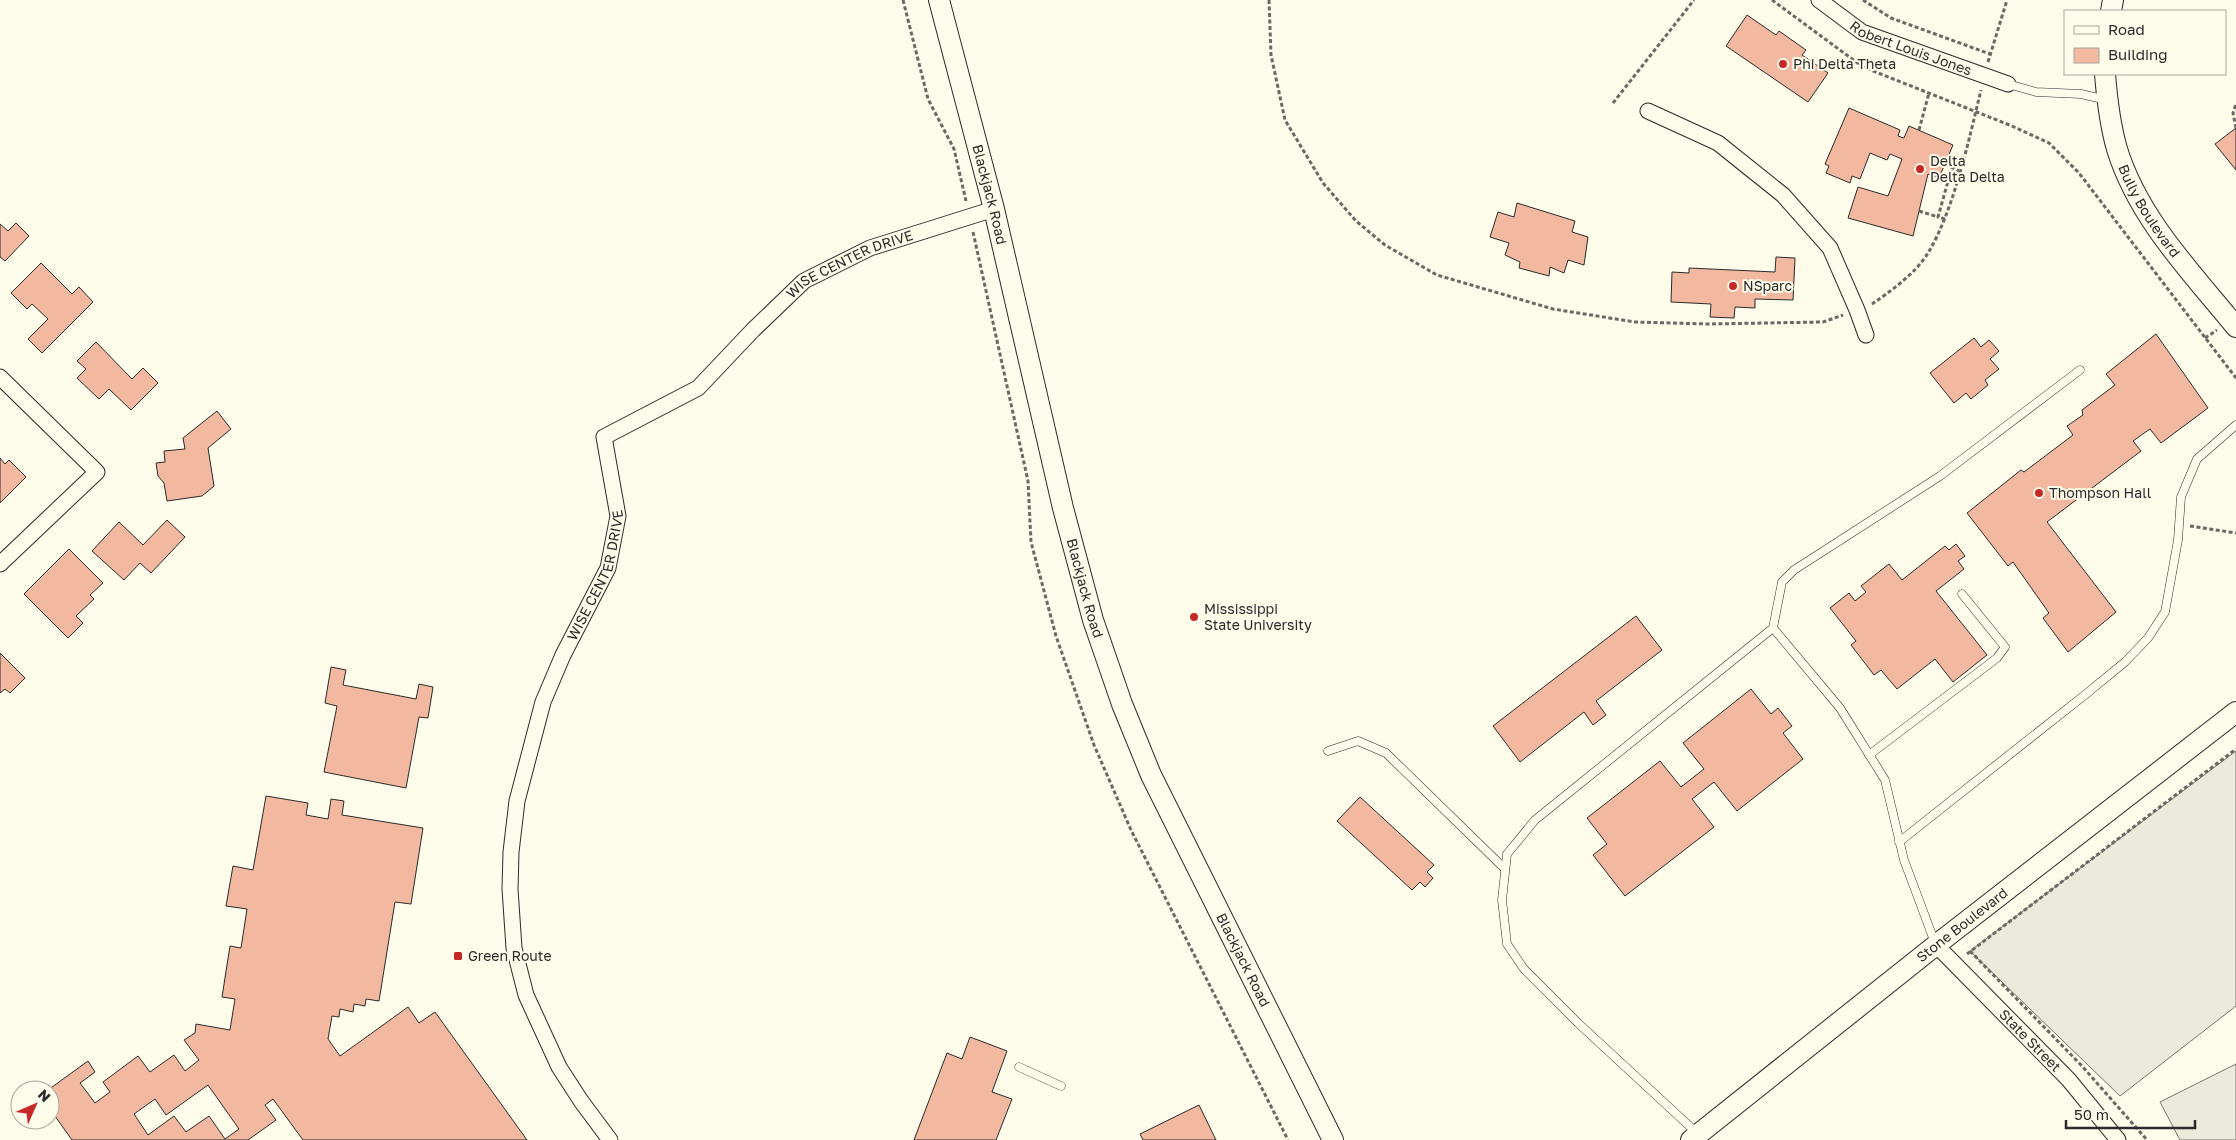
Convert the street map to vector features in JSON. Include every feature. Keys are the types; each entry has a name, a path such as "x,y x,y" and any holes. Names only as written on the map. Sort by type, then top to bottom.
{"street":[{"name":"Blackjack Road","path":"939,0 994,209 1068,526 1093,620 1122,704 1163,800 1333,1140"},
{"name":"Robert Louis Jones","path":"1819,0 1862,32 2008,84"},
{"name":"Bully Boulevard","path":"2105,75 2118,150 2129,179 2147,213 2169,244 2236,327"},
{"path":"1648,111 1718,143 1783,195 1830,248 1866,335"},
{"name":"WISE CENTER DRIVE","path":"610,1140 580,1101 560,1067 526,995 514,948 510,889 511,852 517,802 543,702 563,655 608,568 618,516 604,437 698,388 753,330 804,281 870,248 994,209"},
{"path":"0,376 97,472 0,564"},
{"name":"Stone Boulevard","path":"1694,1137 1936,945 2236,712"},
{"name":"State Street","path":"1936,945 2069,1080 2118,1140"}],"lane":[{"path":"2008,84 2036,92 2081,94 2108,100"},
{"path":"1694,1137 1524,969 1507,944 1502,900 1507,854 1535,820 1661,721 1773,628 1782,582 1794,570 1940,476 2080,370"},
{"path":"1899,842 2086,694 2125,662 2148,638 2165,612 2179,525 2181,497 2197,459 2236,425"},
{"path":"1869,755 1997,658 2005,647 1962,594"},
{"path":"1773,628 1840,708 1885,780 1904,860 1936,945"},
{"path":"1328,751 1358,741 1386,753 1505,869"},
{"path":"1019,1067 1062,1086"}],"path":[{"path":"1269,0 1271,55 1285,120 1323,183 1356,221 1385,244 1437,275 1553,309 1635,322 1708,324 1823,322 1866,307 1895,288 1927,254 1945,219 1976,112 1990,54 2007,0"},
{"path":"1613,102 1694,0"},
{"path":"1772,0 1863,67 2049,143 2079,173 2236,378"},
{"path":"1863,0 1891,18 1990,54"},
{"path":"1918,130 1929,93"},
{"path":"2236,104 2233,113 2236,128"},
{"path":"1944,164 1959,170"},
{"path":"1938,217 1952,167"},
{"path":"1919,210 1945,219"},
{"path":"2179,525 2236,533"},
{"path":"1955,964 2236,749"},
{"path":"1970,951 2082,1066 2147,1140"}],"shaded area":[{"path":"2236,751 2236,1006 2120,1096 1970,951"},
{"path":"2236,1064 2236,1140 2180,1140 2160,1102"}],"building":[{"name":"Phi Delta Theta","path":"1747,15 1776,35 1779,31 1806,50 1802,55 1828,73 1808,102 1726,46"},
{"name":"Delta Delta Delta","path":"1849,108 1900,130 1898,136 1904,138 1909,126 1953,145 1939,178 1928,174 1913,236 1848,218 1858,187 1888,196 1902,159 1890,154 1887,160 1870,153 1860,179 1852,176 1850,183 1826,173 1829,166 1825,164"},
{"path":"2236,128 2236,170 2215,144"},
{"path":"1517,203 1575,221 1572,232 1588,237 1584,265 1568,260 1564,273 1550,267 1549,276 1519,268 1520,262 1505,255 1509,243 1490,237 1498,212 1514,217"},
{"path":"16,223 29,236 5,261 0,257 0,224 8,231"},
{"name":"NSparc","path":"1776,257 1795,258 1793,300 1755,299 1755,308 1735,307 1734,318 1710,317 1711,304 1671,302 1672,272 1689,273 1689,268 1775,272"},
{"path":"41,263 72,294 79,287 93,302 42,353 28,339 48,319 32,304 27,309 11,293"},
{"name":"Thompson Hall","path":"2156,334 2208,408 2161,443 2150,429 2133,441 2141,451 2047,522 2116,612 2068,652 2043,618 2049,613 2013,562 2008,566 1967,513 2021,470 2024,472 2073,435 2067,426 2083,415 2082,410 2115,385 2106,374"},
{"path":"1974,338 1981,347 1989,340 1999,351 1990,359 1999,369 1985,380 1988,385 1971,399 1966,393 1954,403 1930,373"},
{"path":"96,342 132,379 143,368 158,383 131,410 109,389 99,399 77,378 86,369 77,361"},
{"path":"217,411 231,429 208,448 214,486 202,496 167,501 164,483 158,476 156,463 165,462 164,451 185,449 183,438"},
{"path":"0,458 5,464 9,460 26,477 0,503"},
{"path":"167,520 185,537 151,573 140,563 124,580 92,551 119,522 143,545"},
{"path":"1956,544 1965,556 1958,561 1964,569 1936,591 1987,655 1953,682 1935,659 1897,689 1881,670 1874,675 1851,645 1856,641 1830,608 1849,593 1855,601 1866,592 1861,586 1889,564 1902,580 1945,546 1949,550"},
{"path":"69,549 103,583 90,595 94,599 76,616 83,623 68,638 24,594"},
{"path":"1636,616 1662,650 1596,701 1606,715 1593,725 1584,712 1520,762 1493,726"},
{"path":"0,653 25,678 10,693 5,689 0,693"},
{"path":"331,667 346,670 343,685 416,699 419,684 433,687 428,718 419,717 406,788 324,772 337,706 325,703"},
{"path":"1751,689 1771,714 1778,708 1792,726 1783,733 1803,759 1737,811 1714,782 1692,799 1714,827 1625,896 1593,855 1607,844 1587,818 1660,761 1681,787 1704,769 1683,743"},
{"path":"266,796 308,803 306,815 328,819 331,799 344,801 342,815 423,828 411,904 395,902 379,1001 366,999 365,1006 354,1004 353,1012 340,1009 339,1017 332,1016 328,1039 340,1056 408,1007 419,1023 435,1012 527,1140 303,1140 273,1099 265,1105 276,1120 248,1140 72,1140 60,1123 60,1081 88,1061 95,1072 80,1083 95,1103 110,1092 103,1082 138,1056 150,1072 174,1055 185,1071 199,1060 184,1040 195,1033 196,1024 230,1030 235,999 222,997 230,946 241,948 247,909 226,906 233,866 253,870","holes":["208,1085 239,1129 225,1139 209,1116 186,1132 174,1116 148,1135 134,1114 155,1099 166,1115"]},
{"path":"1360,797 1434,865 1427,872 1433,878 1425,887 1420,882 1412,890 1337,821"},
{"path":"970,1037 1007,1051 992,1092 1012,1099 996,1140 914,1140 947,1053 962,1059"},
{"path":"1199,1105 1216,1140 1143,1140 1140,1134"}],"place":[{"name":"Phi Delta Theta","path":"1783,64"},
{"name":"Delta Delta Delta","path":"1920,169"},
{"name":"NSparc","path":"1733,286"},
{"name":"Thompson Hall","path":"2039,493"},
{"name":"Mississippi State University","path":"1194,617"},
{"name":"Green Route","path":"458,956"}]}
